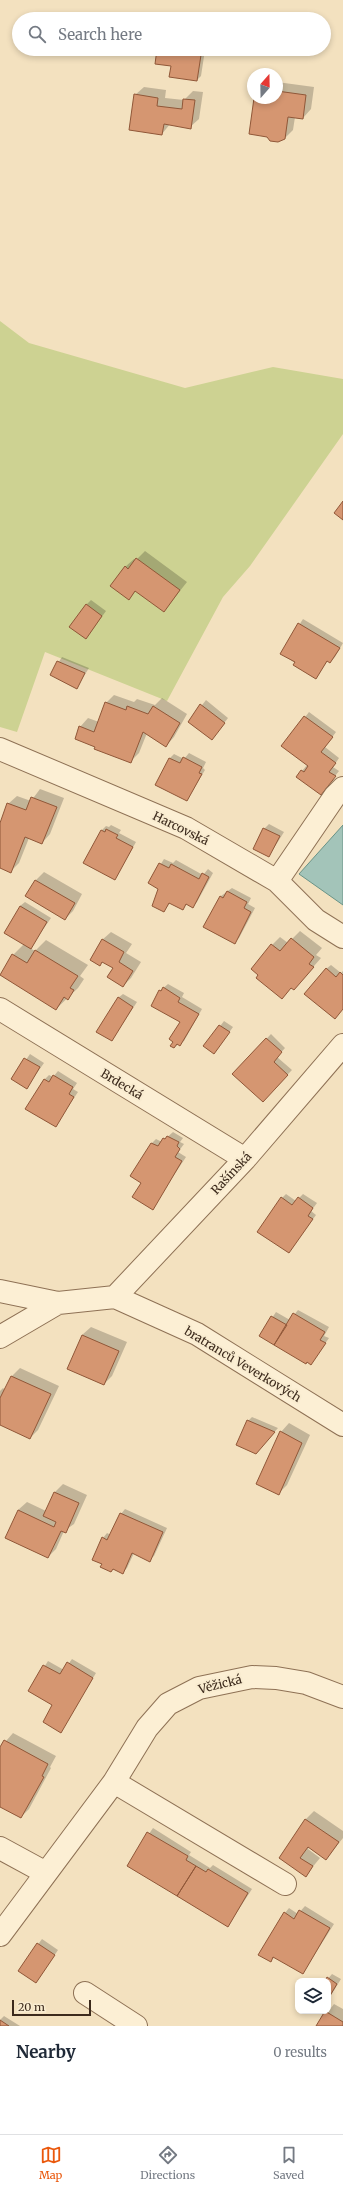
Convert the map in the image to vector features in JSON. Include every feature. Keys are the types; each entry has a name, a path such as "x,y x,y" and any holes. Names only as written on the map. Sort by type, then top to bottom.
{"street":[{"name":"Harcovská","path":"0,749 186,828 277,881 316,920 343,938"},
{"path":"277,881 335,796 343,788"},
{"name":"Brdecká","path":"0,1009 245,1159"},
{"name":"Rašínská","path":"115,1297 245,1159 343,1045"},
{"path":"0,1291 58,1303 115,1297"},
{"name":"bratranců Veverkových","path":"115,1297 197,1334 343,1425"},
{"path":"0,1336 58,1303"},
{"name":"Věžická","path":"0,1935 114,1782 147,1728 168,1704 199,1688 252,1677 276,1678 306,1683 343,1697"},
{"path":"114,1782 285,1884"},
{"path":"0,1848 46,1873"},
{"path":"85,1993 136,2026"}],"green space":[{"path":"0,321 29,343 185,388 273,367 343,379 343,434 250,566 223,597 167,701 45,652 17,732 0,727"}],"water":[{"path":"343,825 343,905 299,874"}],"building":[{"path":"156,56 201,56 197,81 169,77 171,66 155,64"},
{"path":"283,92 306,95 303,119 288,117 285,139 278,142 270,141 267,137 249,134 253,104 283,104"},
{"path":"134,94 158,98 157,106 182,109 183,99 195,100 191,129 164,124 162,135 129,130"},
{"path":"343,501 343,520 334,513"},
{"path":"136,558 180,590 164,612 135,591 129,600 110,586 125,566 128,569"},
{"path":"86,604 102,616 86,639 69,627"},
{"path":"298,623 340,648 330,663 327,661 316,679 293,665 295,662 280,654"},
{"path":"57,661 85,673 77,689 50,675"},
{"path":"105,702 126,710 127,706 148,714 153,706 180,723 166,747 143,732 131,763 94,749 95,747 75,739 79,726 94,732"},
{"path":"200,704 225,723 212,740 188,722"},
{"path":"304,716 333,737 321,752 336,763 329,772 336,776 321,795 296,777 301,770 304,772 308,766 281,746"},
{"path":"183,757 202,767 199,773 202,774 187,801 155,785 169,758 180,763"},
{"path":"31,797 57,807 42,844 25,837 11,873 0,868 0,823 7,803 26,810"},
{"path":"263,828 280,836 269,857 253,849"},
{"path":"106,829 118,835 116,838 133,847 115,880 83,863 101,830 105,832"},
{"path":"159,863 169,868 171,864 199,879 202,873 209,877 193,908 186,904 183,910 169,903 164,912 152,906 158,889 148,883"},
{"path":"35,880 75,903 65,920 25,896"},
{"path":"227,891 247,902 244,908 251,912 235,944 203,927 220,896 223,898"},
{"path":"20,906 47,922 31,949 4,933"},
{"path":"291,938 314,957 309,964 314,967 294,990 291,988 282,999 256,978 258,975 251,969 271,944 280,951"},
{"path":"102,939 124,952 119,962 133,971 123,987 107,977 113,968 102,962 100,966 90,960"},
{"path":"35,950 78,976 70,988 74,990 68,1000 64,997 56,1010 0,975 12,954 27,963"},
{"path":"326,968 336,977 340,972 343,975 343,1009 335,1019 304,994"},
{"path":"163,987 180,998 178,1002 199,1014 180,1046 177,1044 174,1048 170,1046 173,1042 169,1039 180,1022 151,1006 159,990 161,991"},
{"path":"118,997 133,1007 112,1041 96,1032"},
{"path":"219,1025 230,1032 214,1054 203,1046"},
{"path":"266,1038 282,1052 274,1062 288,1075 263,1102 232,1074"},
{"path":"24,1058 40,1067 27,1089 11,1079"},
{"path":"53,1075 73,1087 69,1094 74,1097 56,1127 25,1109 44,1079 49,1082"},
{"path":"167,1136 179,1142 177,1146 180,1149 175,1157 182,1161 153,1210 132,1197 141,1183 130,1176 151,1143 158,1146 163,1138 165,1139"},
{"path":"281,1197 292,1205 298,1197 313,1208 308,1216 313,1219 289,1253 257,1232"},
{"path":"293,1313 325,1332 320,1340 326,1343 311,1365 307,1362 306,1364 274,1345"},
{"path":"271,1316 287,1325 274,1345 259,1336"},
{"path":"82,1335 119,1351 104,1385 67,1369"},
{"path":"11,1376 51,1394 30,1439 0,1425 0,1398"},
{"path":"247,1420 275,1432 256,1454 236,1445"},
{"path":"280,1431 302,1443 279,1495 256,1484"},
{"path":"54,1492 79,1503 66,1533 61,1531 48,1558 5,1538 18,1510 54,1527 56,1522 43,1516"},
{"path":"120,1513 163,1532 150,1562 132,1553 123,1574 113,1569 111,1572 100,1567 102,1564 92,1560 102,1537 107,1540"},
{"path":"67,1662 93,1678 61,1733 43,1722 52,1705 28,1691 43,1665 60,1674"},
{"path":"4,1740 48,1764 42,1776 44,1777 21,1818 0,1807 0,1747"},
{"path":"305,1819 339,1842 326,1860 308,1847 300,1858 313,1866 306,1877 279,1858"},
{"path":"147,1832 188,1856 186,1860 196,1866 177,1896 127,1866"},
{"path":"196,1866 206,1872 208,1869 248,1893 228,1927 177,1896"},
{"path":"299,1910 330,1928 303,1974 273,1957 271,1962 258,1955 284,1912 294,1919"},
{"path":"37,1943 55,1955 36,1983 18,1971"},
{"path":"331,1980 337,1984 331,1994"},
{"path":"323,2014 330,2014 343,2022 343,2026 316,2026"},
{"path":"0,2020 9,2026 0,2026"}]}
